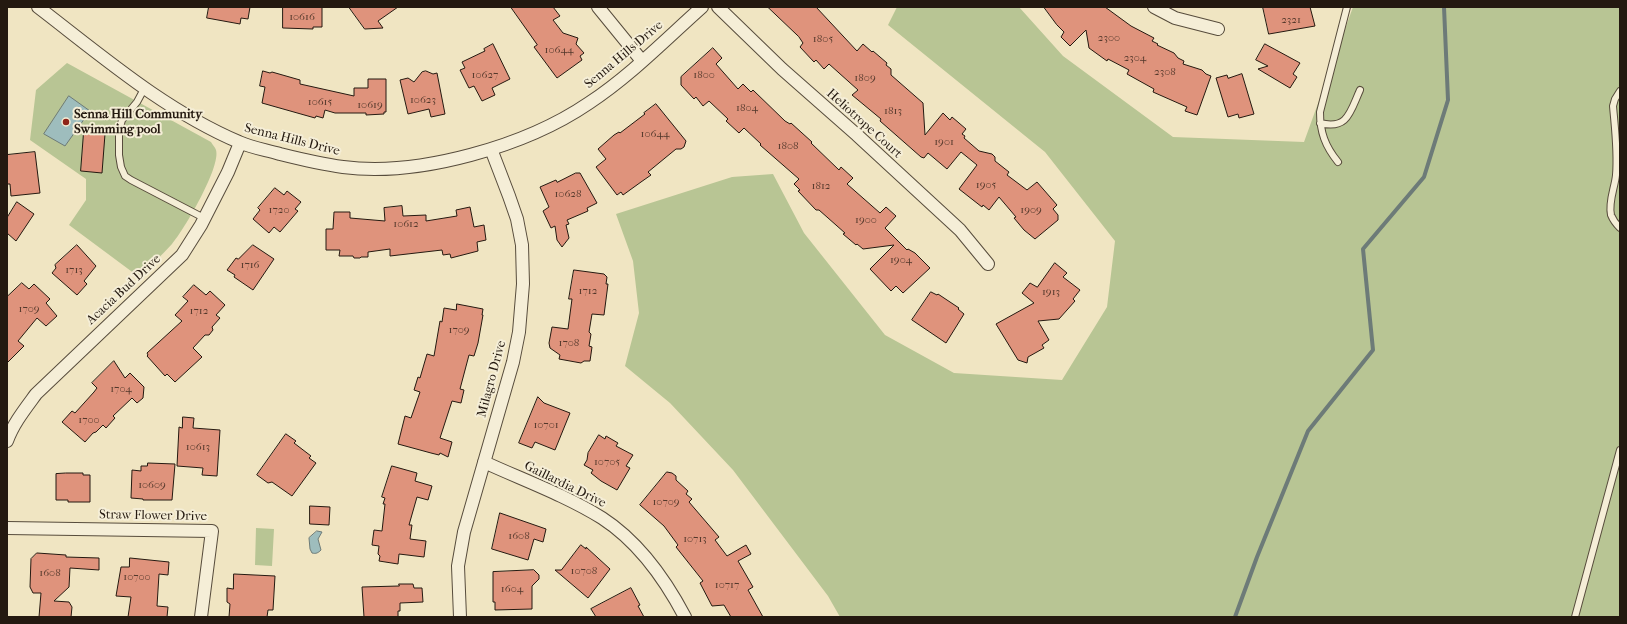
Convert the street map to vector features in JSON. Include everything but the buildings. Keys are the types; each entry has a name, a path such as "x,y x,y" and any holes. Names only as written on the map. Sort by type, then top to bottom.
{"street":[{"name":"Senna Hills Drive","path":"38,7 144,89 191,117 240,143 304,160 352,167 389,168 444,161 491,149 542,130 587,104 612,87 702,7"},
{"path":"598,7 642,61"},
{"name":"Heliotrope Court","path":"718,7 782,69 857,135 960,230 988,264"},
{"path":"1154,7 1175,18 1218,29"},
{"name":"Acacia Bud Drive","path":"7,441 10,432 36,394 182,255 204,218 228,172 240,143"},
{"name":"Milagro Drive","path":"460,617 458,566 464,532 513,362 519,332 523,284 522,246 517,219 491,149"},
{"name":"Gaillardia Drive","path":"484,462 576,503 603,519 628,538 652,564 670,589 685,617"},
{"name":"Straw Flower Drive","path":"7,528 212,530 201,617"}],"lane":[{"path":"1338,162 1329,151 1324,141 1320,123 1320,112 1347,7"},
{"path":"144,89 137,102 122,120 119,131 119,154 121,167 126,176 131,180 204,218"},
{"path":"1320,123 1331,126 1341,123 1346,119 1360,90"},
{"path":"1620,91 1613,106 1616,176 1610,207 1611,215 1620,228"},
{"path":"1575,617 1620,450"}],"green space":[{"path":"897,7 1019,7 1063,56 1173,137 1304,142 1353,7 1620,7 1620,617 840,617 828,596 733,470 670,403 625,366 639,313 633,261 616,214 732,177 773,174 804,233 885,335 954,373 1062,380 1107,307 1115,241 1045,152 888,25"},
{"path":"67,63 211,142 216,150 213,170 193,213 178,237 139,277 69,225 86,200 86,179 30,140 36,90"},
{"path":"256,528 274,529 272,566 255,565"}],"water":[{"name":"Senna Hill Community Swimming pool","path":"69,96 90,111 65,146 44,134"},
{"path":"317,531 322,532 318,539 321,550 317,553 312,553 309,538"}],"waterway":[{"path":"1235,617 1257,557 1308,431 1373,350 1363,249 1424,177 1448,100 1444,7"}],"place":[{"name":"Senna Hill Community Swimming pool","path":"66,122"}]}
